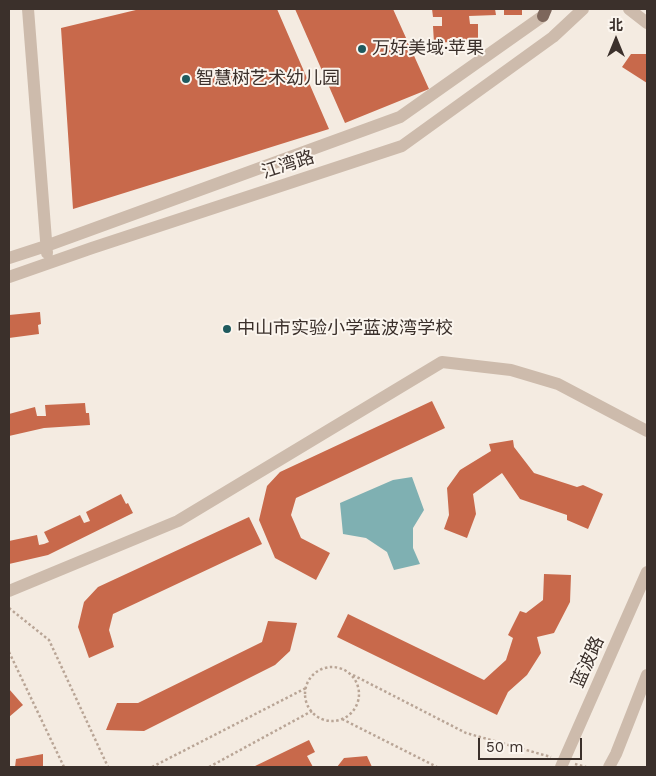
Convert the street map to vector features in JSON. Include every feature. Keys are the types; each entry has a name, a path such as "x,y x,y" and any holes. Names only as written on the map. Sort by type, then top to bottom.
{"street":[{"path":"28,9 48,263"},
{"name":"江湾路","path":"9,277 402,146 553,37 582,9"},
{"path":"629,9 647,23"},
{"name":"江湾路","path":"9,258 400,117 545,12"},
{"path":"9,591 178,521 442,362 511,370 558,384 647,431"},
{"name":"蓝波路","path":"563,764 647,572"},
{"path":"609,767 616,754 647,675"}],"path":[{"path":"9,608 49,640 108,767"},
{"path":"9,652 64,767"},
{"path":"332,667 340,668 347,671 357,683 360,691 359,700 356,708 350,715 334,721 325,720 318,717 307,704 306,688 312,675 318,671 332,667"},
{"path":"352,676 466,733 563,764 586,767"},
{"path":"152,767 306,688"},
{"path":"209,767 312,711"},
{"path":"342,719 437,767"}],"water":[{"path":"412,477 424,510 413,528 413,548 420,564 394,570 387,552 366,538 343,534 340,503 393,480"}],"building":[{"name":"智慧树艺术幼儿园","path":"140,9 277,9 329,129 73,209 61,28"},
{"name":"万好美域·苹果","path":"295,9 393,9 429,89 345,123"},
{"path":"432,9 495,9 496,15 469,16 470,24 478,24 478,41 462,41 462,38 450,38 450,42 434,43 433,26 442,26 442,17 433,17"},
{"path":"504,9 522,9 522,15 504,15"},
{"path":"631,54 647,54 647,83 622,67"},
{"path":"40,312 41,324 38,325 39,334 9,338 9,315"},
{"path":"432,401 445,428 296,498 291,515 301,538 330,553 316,580 275,558 259,520 267,486 280,472"},
{"path":"85,403 86,413 89,413 90,425 44,428 9,436 9,414 35,407 37,416 46,416 45,405"},
{"path":"513,440 514,447 534,473 577,487 583,485 603,494 588,529 567,520 567,515 520,499 502,473 473,494 476,514 467,538 444,529 449,515 447,488 460,470 491,451 489,444"},
{"path":"121,494 133,513 48,555 9,564 9,541 37,535 39,545 49,542 44,532 80,515 84,523 90,521 86,512"},
{"path":"249,517 262,544 113,614 109,630 114,647 89,658 78,627 84,602 98,587"},
{"path":"544,574 571,575 570,602 554,633 537,637 541,653 527,675 508,692 497,715 337,637 348,614 484,680 506,660 513,638 508,635 520,611 526,613 543,600"},
{"path":"268,621 297,623 290,651 275,665 144,731 106,730 117,703 138,703 262,642"},
{"path":"9,689 23,705 9,717"},
{"path":"309,740 315,752 307,756 313,767 253,767"},
{"path":"43,754 43,767 15,767 16,759"},
{"path":"367,756 372,767 337,767 344,758"}],"place":[{"name":"万好美域·苹果","path":"362,49"},
{"name":"智慧树艺术幼儿园","path":"186,79"},
{"name":"中山市实验小学蓝波湾学校","path":"227,329"}]}
